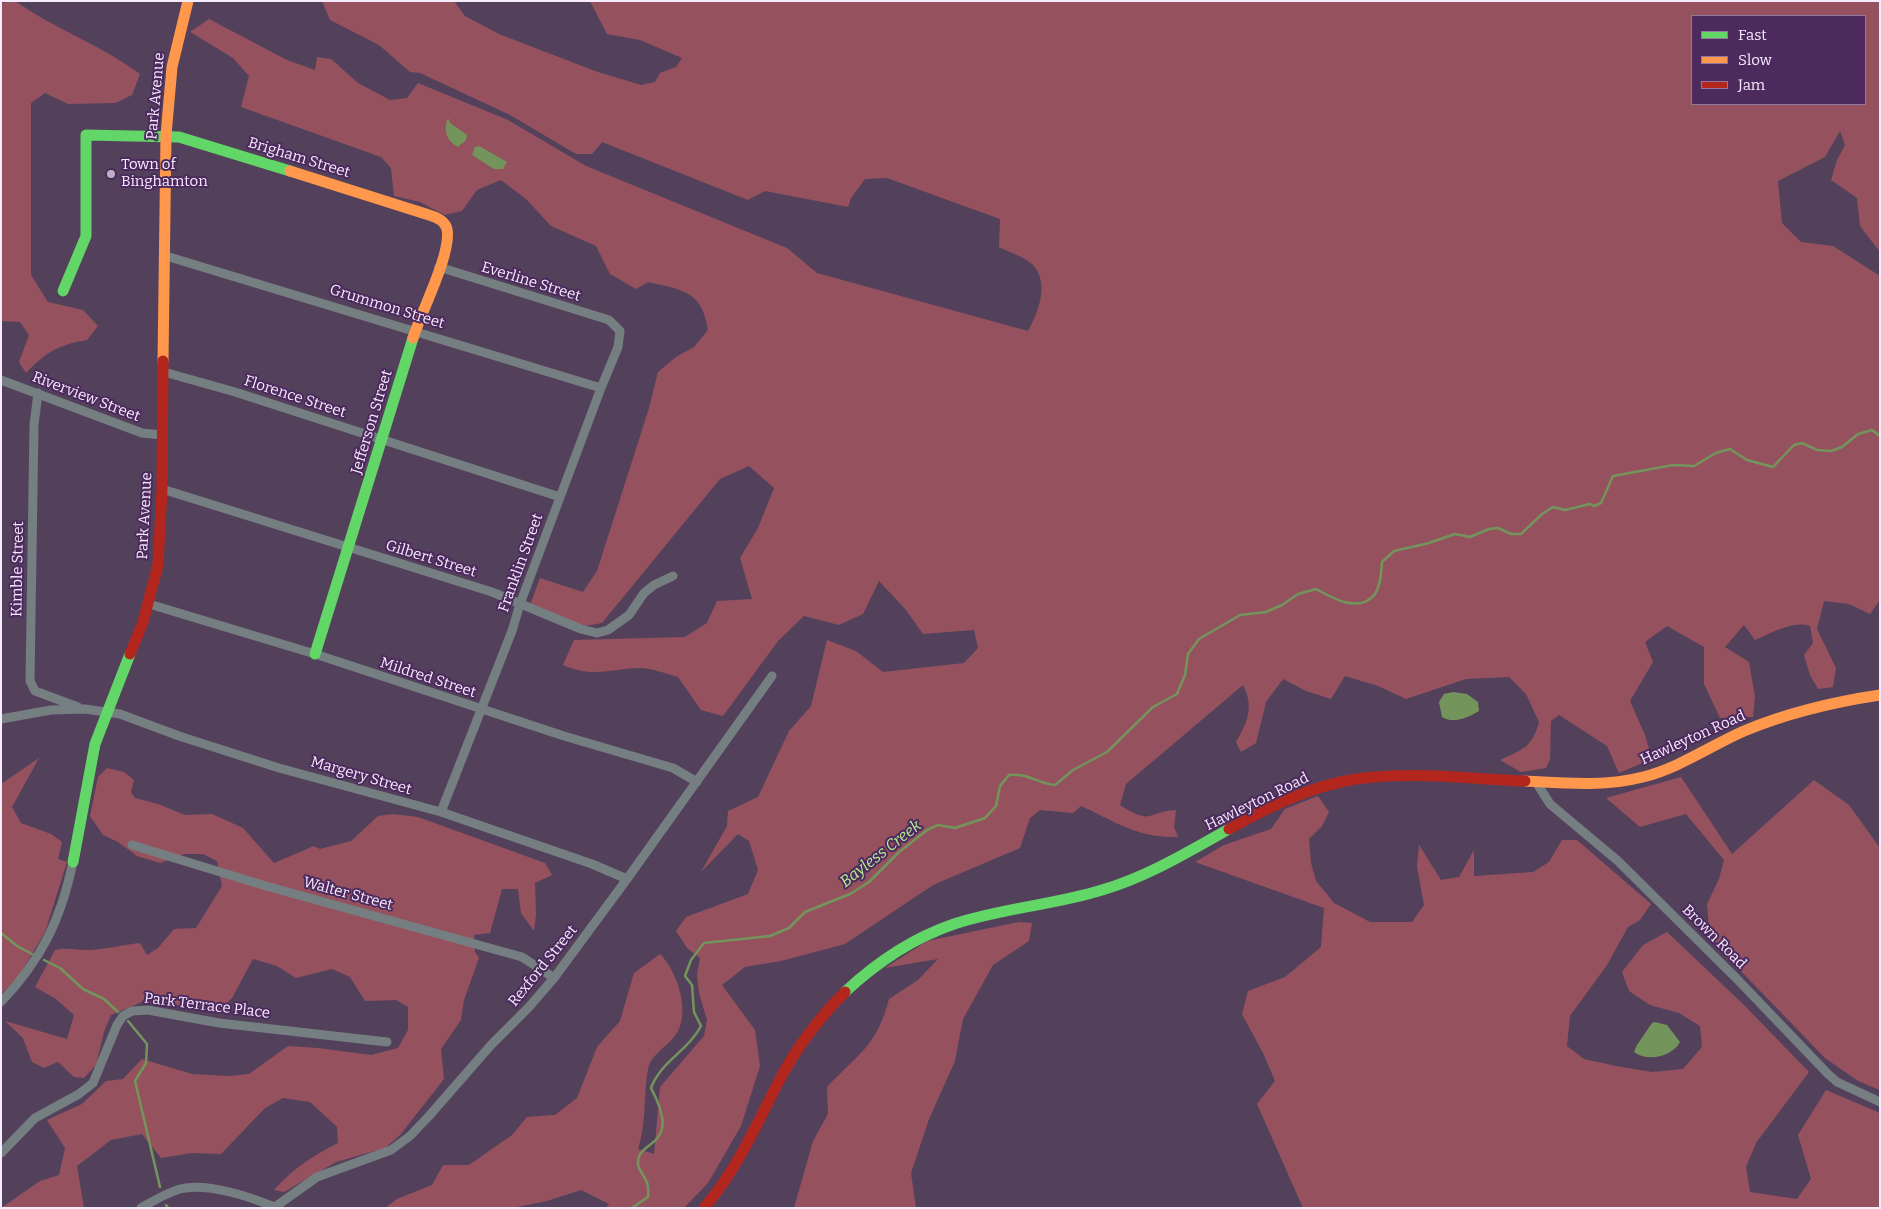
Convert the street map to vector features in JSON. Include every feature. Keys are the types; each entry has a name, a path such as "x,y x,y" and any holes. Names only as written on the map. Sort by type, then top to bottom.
{"street":[{"name":"Park Avenue","path":"1,1002 20,982 42,952 61,910 73,862 92,756 106,710 148,604 160,550 166,256 166,135 172,67 188,1"},
{"name":"Brigham Street","path":"64,291 86,236 86,135 179,136 421,212"},
{"name":"Jefferson Street","path":"314,654 383,440 415,330 445,247 447,228 436,217 421,212"},
{"name":"Grummon Street","path":"166,256 415,330 600,388"},
{"name":"Everline Street","path":"439,267 561,304 615,324"},
{"name":"Franklin Street","path":"441,812 512,631 520,604 600,388 618,347 620,331 615,324"},
{"name":"Florence Street","path":"164,372 560,496"},
{"name":"Riverview Street","path":"1,380 142,433 162,435"},
{"name":"Kimble Street","path":"38,393 34,425 30,680 35,691 44,696 85,709"},
{"name":"Gilbert Street","path":"162,489 492,592 581,629 597,633 608,630 629,615 644,593 654,584 673,576"},
{"name":"Mildred Street","path":"148,604 314,654 481,710 673,768 697,782"},
{"name":"Rexford Street","path":"276,1207 317,1177 383,1154 410,1136 491,1045 530,1008 627,879 772,676"},
{"name":"Hawleyton Road","path":"704,1208 724,1183 798,1048 836,1002 886,958 931,932 970,919 1061,902 1119,885 1171,862 1292,798 1338,782 1400,777 1589,784 1639,778 1683,762 1740,733 1790,713 1819,705 1880,695"},
{"name":"Margery Street","path":"85,709 106,710 270,765 441,812 592,864 627,879"},
{"path":"1,718 51,710 85,709"},
{"name":"Brown Road","path":"1536,782 1550,804 1618,861 1828,1074 1845,1086 1880,1102"},
{"name":"Walter Street","path":"132,845 266,886 522,958 554,978"},
{"name":"Park Terrace Place","path":"1,1153 35,1118 80,1094 93,1083 117,1025 123,1016 132,1011 148,1010 218,1023 388,1042"},
{"path":"142,1208 165,1196 187,1188 207,1188 251,1198 276,1207"}],"shaded area":[{"path":"15,1 110,54 140,74 132,95 115,103 68,104 45,93 31,103 31,275 48,302 83,310 98,326 87,340 60,347 46,355 26,373 19,362 29,335 20,322 1,321 1,3"},
{"path":"322,1 454,1 465,16 499,34 595,71 641,85 655,82 660,73 676,67 682,58 640,40 607,34 590,1 1880,1 1880,252 1860,226 1857,198 1831,180 1837,160 1845,145 1840,131 1825,157 1778,181 1782,223 1801,242 1833,246 1880,276 1880,600 1870,614 1849,604 1824,601 1817,629 1836,668 1833,687 1818,689 1810,675 1804,655 1813,643 1810,626 1790,626 1755,640 1744,625 1725,647 1749,662 1755,697 1753,717 1720,718 1704,684 1704,647 1667,626 1645,642 1653,662 1630,701 1645,735 1652,759 1619,773 1607,746 1559,715 1551,721 1550,759 1546,768 1521,772 1500,760 1526,747 1530,743 1539,722 1526,694 1509,677 1466,679 1406,699 1378,686 1345,676 1331,699 1306,691 1283,679 1266,702 1256,743 1241,752 1236,742 1244,728 1249,707 1243,685 1126,784 1120,805 1138,815 1144,816 1176,810 1174,827 1178,837 1163,837 1138,832 1081,806 1073,813 1040,810 1030,818 1020,848 933,885 845,944 781,961 745,967 722,985 755,1030 760,1066 741,1126 708,1183 684,1208 606,1208 609,1204 581,1190 547,1201 512,1208 385,1208 397,1199 432,1185 443,1165 469,1165 512,1135 527,1117 555,1115 577,1098 597,1047 620,1021 634,973 660,954 676,979 682,1001 682,1012 678,1031 671,1041 653,1058 648,1069 643,1129 638,1149 654,1154 660,1087 704,1036 707,1020 699,993 697,974 700,958 687,948 676,931 686,917 748,894 758,870 749,841 738,834 701,872 727,826 728,811 758,797 789,731 811,706 827,640 856,651 883,672 964,663 978,648 974,630 923,634 906,610 879,581 863,614 839,625 804,616 778,641 723,716 701,710 678,677 645,668 592,672 573,669 563,665 574,640 685,637 707,623 717,601 752,599 740,558 758,528 774,488 749,466 720,479 602,623 584,626 530,605 540,578 583,592 597,571 649,408 658,372 676,357 694,347 708,330 701,307 689,294 680,290 648,282 636,289 610,274 596,246 551,226 526,199 501,180 477,190 462,211 445,215 420,202 394,196 391,168 381,157 241,107 249,76 233,58 190,32 209,19 287,60 315,70 317,57 331,59 358,83 390,100 407,98 418,83 508,120 586,166 787,248 817,273 1028,331 1041,298 1042,289 1038,273 1030,262 999,247 1000,219 887,178 865,179 851,198 848,207 765,191 748,200 602,142 592,154 576,154 510,115 420,73 410,72 379,45 330,20"},
{"path":"448,118 450,123 467,135 466,140 458,147 448,138 446,126"},
{"path":"479,146 507,162 503,169 494,169 472,155 475,147"},
{"path":"1453,692 1467,694 1478,702 1479,711 1456,720 1442,717 1439,702 1444,694"},
{"path":"39,758 12,807 21,823 51,834 62,842 58,859 67,862 45,932 19,976 1,994 1,784"},
{"path":"107,768 124,772 134,780 131,792 135,798 158,804 185,815 212,814 243,828 274,863 314,846 320,849 351,841 378,816 393,814 418,817 545,863 552,875 535,883 536,915 534,931 521,913 518,889 502,889 490,933 474,935 475,952 479,958 464,1000 461,1020 441,1049 444,1079 400,1135 385,1148 336,1162 284,1192 274,1190 288,1175 304,1163 338,1143 337,1127 310,1102 283,1098 265,1108 221,1154 192,1153 161,1158 142,1134 111,1140 77,1166 84,1208 1,1208 40,1181 59,1175 65,1148 47,1120 82,1104 106,1081 123,1079 142,1059 192,1074 228,1076 249,1074 288,1046 371,1055 398,1048 408,1030 408,1007 396,1000 365,1001 350,977 332,969 296,978 277,966 253,959 232,998 220,1010 142,1002 111,1015 104,1032 96,1065 84,1078 74,1077 58,1062 44,1068 32,1062 23,1038 5,1021 67,1039 74,1015 56,999 35,987 55,950 85,950 140,943 147,955 158,948 174,929 196,928 222,886 217,861 203,854 185,854 160,863 137,856 118,842 103,835 90,816 98,777"},
{"path":"1681,777 1732,854 1814,780 1849,805 1880,848 1880,1090 1858,1081 1825,1058 1710,939 1707,904 1719,879 1724,860 1686,814 1640,827 1606,798"},
{"path":"1318,796 1329,812 1322,826 1309,839 1311,863 1316,881 1334,903 1370,922 1412,922 1424,905 1417,867 1419,845 1441,880 1459,877 1474,850 1474,876 1533,872 1549,862 1562,840 1577,840 1651,904 1640,920 1628,927 1607,965 1570,1016 1567,1046 1584,1059 1616,1066 1652,1072 1683,1069 1702,1047 1700,1026 1679,1013 1650,1005 1629,991 1622,972 1643,945 1667,932 1744,1005 1809,1072 1756,1143 1746,1167 1750,1192 1797,1199 1811,1179 1798,1135 1826,1090 1880,1113 1880,1208 1303,1208 1257,1104 1275,1081 1264,1055 1242,1014 1248,991 1285,977 1321,947 1324,908 1195,862 1224,845 1271,829 1285,809"},
{"path":"1019,922 1032,923 1029,941 993,965 963,1019 955,1061 929,1119 911,1173 916,1208 794,1208 813,1141 828,1114 827,1087 872,1039 879,1028 889,999 918,980 938,959 885,968 927,941"},
{"path":"1652,1023 1667,1025 1680,1042 1671,1051 1659,1056 1646,1057 1639,1055 1634,1052 1637,1045"}],"waterway":[{"name":"Bayless Creek","path":"632,1208 648,1197 648,1184 639,1168 639,1156 656,1140 661,1132 663,1122 660,1108 651,1088 661,1070 696,1035 701,1026 694,1012 692,985 685,976 691,960 704,943 770,936 789,928 805,912 850,894 869,882 898,853 927,830 938,825 955,828 985,818 996,806 1000,786 1009,775 1022,775 1055,785 1073,770 1107,752 1153,707 1177,694 1185,675 1188,654 1199,639 1240,615 1266,612 1282,605 1298,594 1316,589 1338,600 1354,604 1362,603 1369,600 1375,594 1380,583 1382,562 1394,551 1429,543 1455,534 1470,537 1489,529 1498,528 1511,534 1521,534 1542,514 1553,507 1565,510 1590,504 1594,506 1601,503 1613,476 1673,465 1694,466 1716,453 1730,449 1747,460 1773,467 1794,445 1802,443 1817,450 1831,451 1842,447 1858,434 1872,430 1880,436"},
{"path":"1,933 17,946 32,954"},
{"path":"44,960 60,968 83,989 104,999 118,1012"},
{"path":"128,1021 147,1044 146,1063 135,1081 160,1187"}],"traffic: fast":[{"path":"63,291 86,236 86,135 179,137 290,171"},
{"path":"315,654 413,338"},
{"path":"73,862 95,744 130,654"},
{"path":"845,992 882,961 924,936 972,919 1084,895 1119,885 1167,863 1229,829"}],"traffic: slow":[{"path":"163,361 166,135 172,67 188,1"},
{"path":"290,171 432,216 444,224 447,229 447,240 441,267 413,338"},
{"path":"1525,781 1599,783 1643,777 1669,768 1744,731 1777,719 1845,701 1880,695"}],"traffic: jam":[{"path":"130,654 143,622 158,565 162,489 163,361"},
{"path":"1229,829 1290,798 1339,782 1356,779 1440,776 1525,781"},
{"path":"704,1208 736,1163 800,1045 826,1012 845,992"}],"place":[{"name":"Town of Binghamton","path":"111,174"}]}
